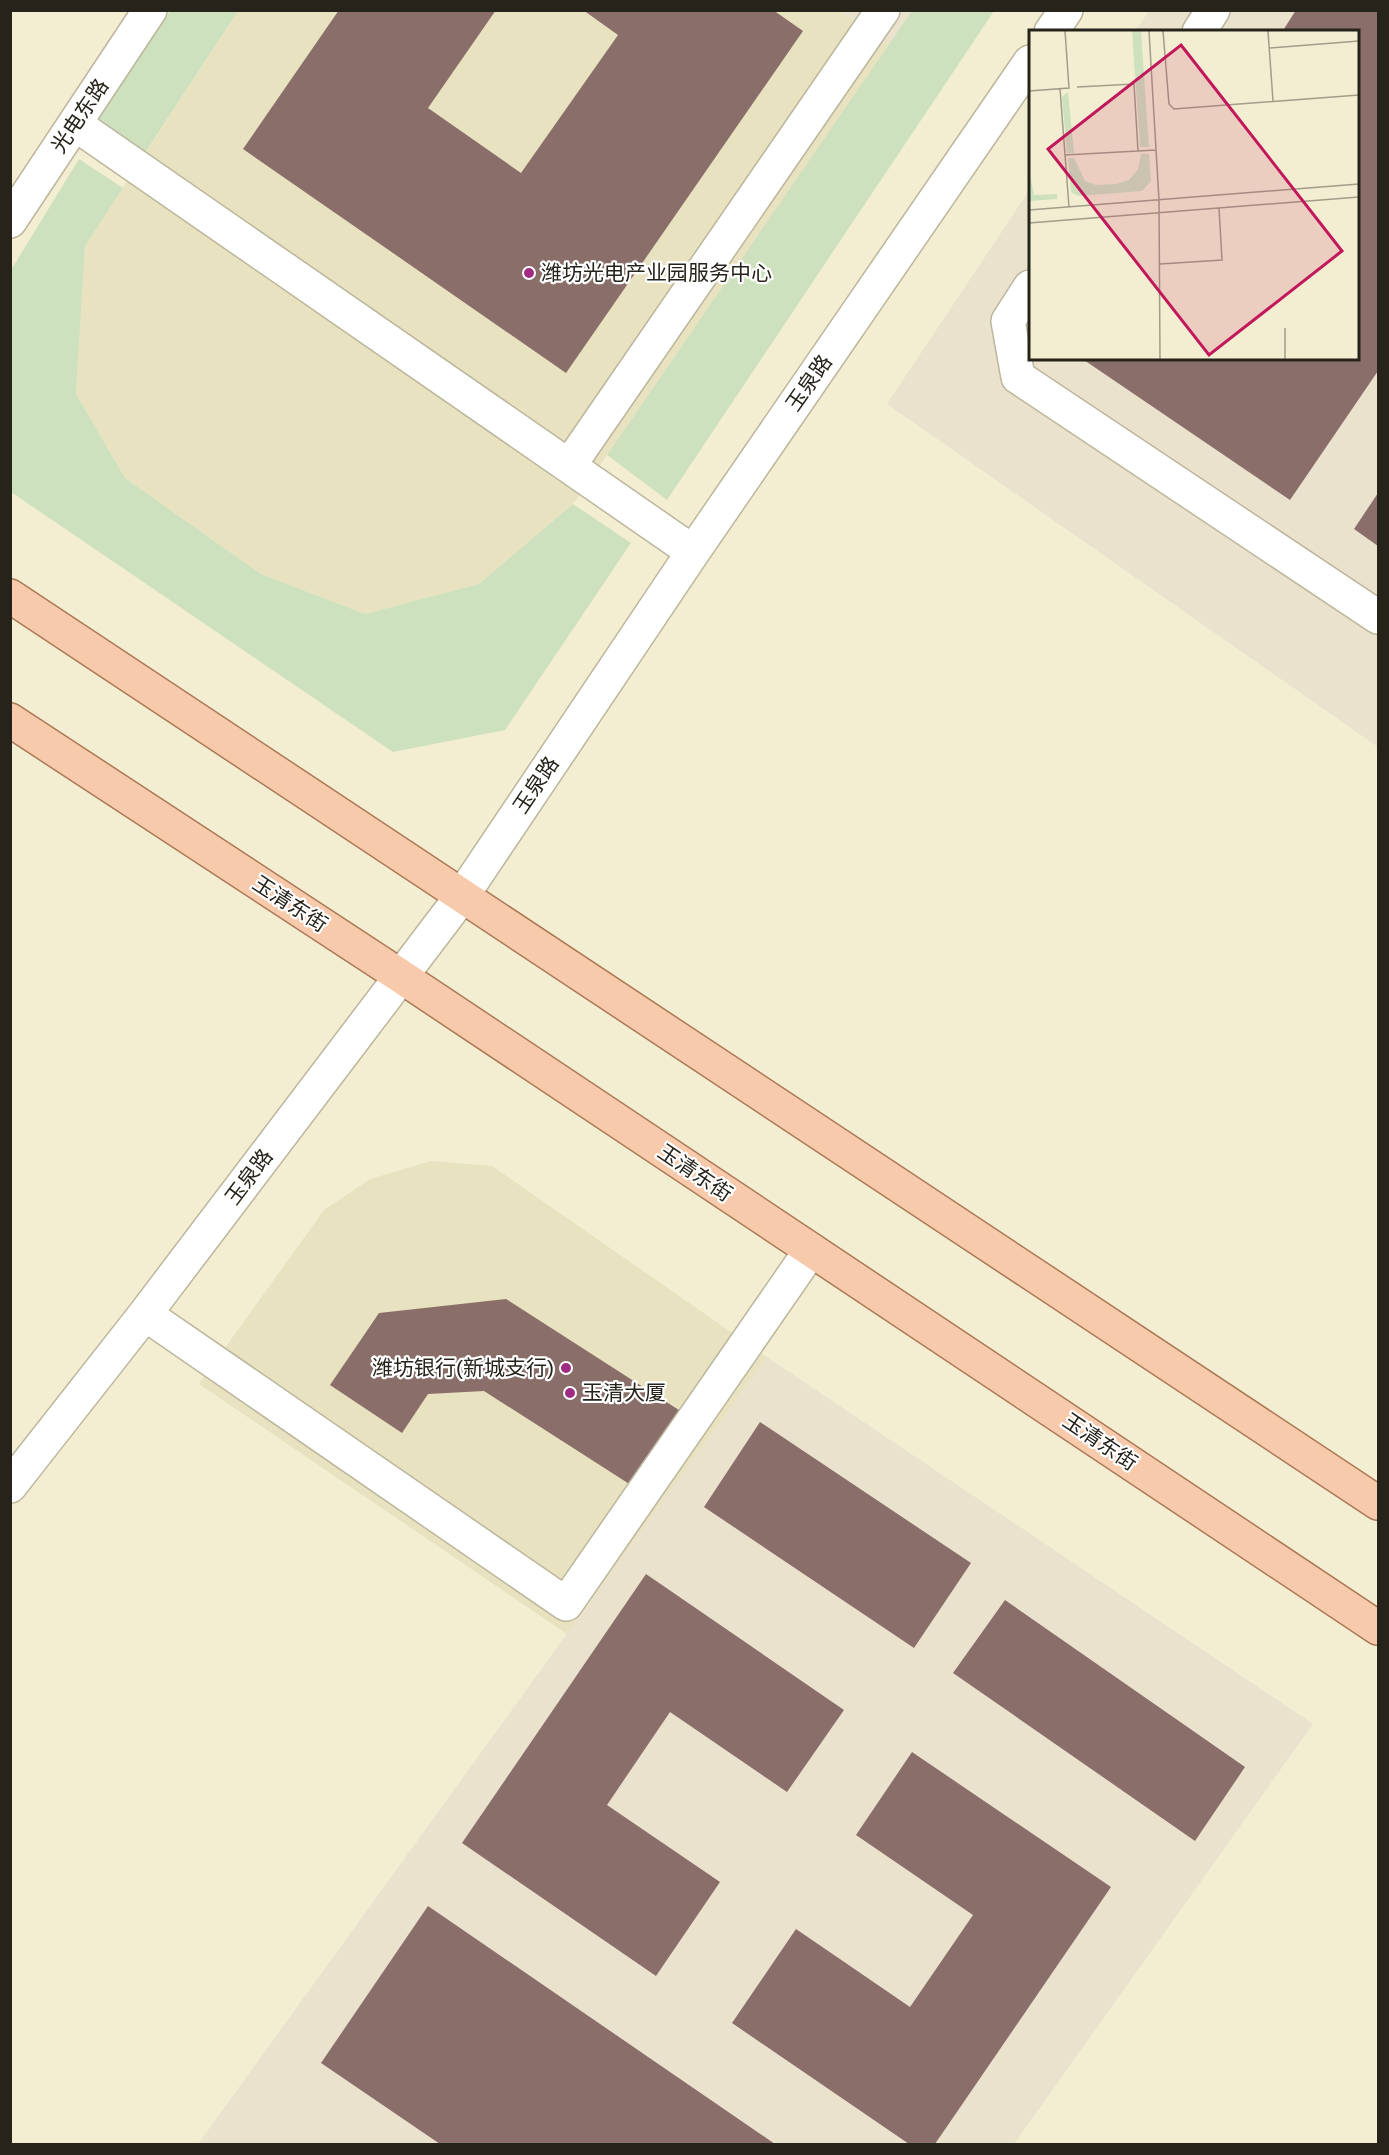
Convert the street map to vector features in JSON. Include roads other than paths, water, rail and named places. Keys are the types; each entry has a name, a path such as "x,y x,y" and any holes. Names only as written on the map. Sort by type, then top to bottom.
{"main road":[{"path":"10,596 1378,1503"},
{"name":"玉清东街","path":"10,720 402,977 1378,1628"}],"street":[{"name":"光电东路","path":"10,221 150,10"},
{"path":"569,466 884,10"},
{"path":"1052,30 1066,10"},
{"path":"1200,30 1213,10"},
{"name":"玉泉路","path":"10,1486 145,1314 462,896 693,552 1029,63"},
{"path":"75,124 693,552"},
{"path":"1029,289 1008,321 1018,378 1378,617"},
{"path":"145,1314 567,1604 811,1250"}],"place":[{"name":"潍坊光电产业园服务中心","path":"529,273"},
{"name":"潍坊银行(新城支行)","path":"566,1368"},
{"name":"玉清大厦","path":"570,1393"}]}
